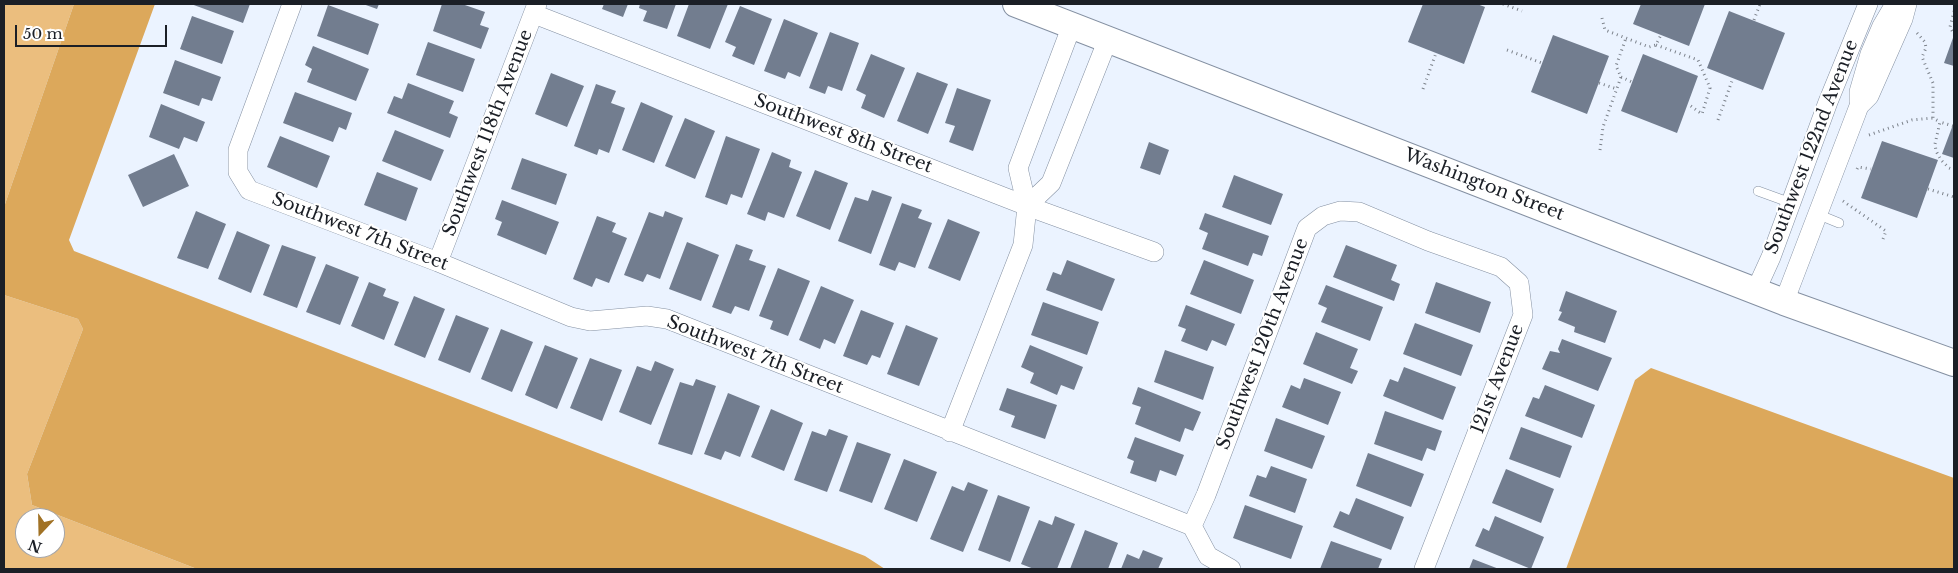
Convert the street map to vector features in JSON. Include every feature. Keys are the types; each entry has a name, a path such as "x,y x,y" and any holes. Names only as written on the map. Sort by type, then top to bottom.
{"street":[{"name":"Southwest 7th Street","path":"292,4 238,150 238,172 249,190 438,262 571,317 590,321 647,316 667,319 1192,526"},
{"name":"Washington Street","path":"1016,4 1784,302 1954,363"},
{"name":"Southwest 122nd Avenue","path":"1756,290 1772,255 1850,45 1868,4"},
{"name":"Southwest 8th Street","path":"536,9 1027,206 1154,252"},
{"name":"Southwest 118th Avenue","path":"438,262 536,9"},
{"name":"Southwest 122nd Avenue","path":"1784,302 1859,106 1869,96 1904,9"},
{"path":"950,432 1023,245 1027,206 1018,168 1072,25"},
{"path":"1027,206 1051,182 1108,39"},
{"path":"1791,203 1817,214"},
{"name":"Southwest 120th Avenue","path":"1192,526 1206,495 1307,228 1323,216 1340,211 1358,212 1428,241"},
{"name":"121st Avenue","path":"1424,569 1523,315 1520,283 1501,267 1428,241"},
{"path":"1192,526 1208,556 1231,569"}],"lane":[{"path":"1758,191 1791,203"},
{"path":"1817,214 1839,223"}],"path":[{"path":"1503,4 1522,11"},
{"path":"1754,20 1760,4"},
{"path":"1904,9 1910,25 1925,42 1926,48 1922,57 1933,83 1933,118"},
{"path":"1954,11 1950,27 1954,34"},
{"path":"1602,18 1605,30 1649,47 1656,44 1661,35"},
{"path":"1600,150 1603,127 1621,78 1616,66 1626,38"},
{"path":"1656,44 1698,60 1710,88 1702,114 1688,104"},
{"path":"1507,50 1542,63"},
{"path":"1423,89 1436,53"},
{"path":"1621,78 1632,82"},
{"path":"1718,120 1733,78"},
{"path":"1599,82 1617,89"},
{"path":"1866,141 1870,134 1912,120 1933,118 1952,126"},
{"path":"1940,122 1935,144 1936,151 1941,160 1954,170"},
{"path":"1854,176 1860,161"},
{"path":"1858,167 1871,170"},
{"path":"1928,188 1954,197"},
{"path":"1846,192 1842,201 1886,231 1882,242"}],"shaded area":[{"path":"4,4 74,4 4,207"},
{"path":"74,4 155,4 69,240 74,251 865,556 885,569 197,569 65,518 65,508 40,508 32,505 27,474 83,329 78,319 4,295 4,207"},
{"path":"4,295 78,319 83,329 27,474 32,505 40,508 15,508 15,558 65,558 65,518 197,569 4,569"},
{"path":"1651,368 1954,478 1954,569 1566,569 1635,380"}],"building":[{"path":"191,4 250,4 243,23"},
{"path":"363,4 379,4 377,9"},
{"path":"442,4 462,4 485,12 480,25 489,28 481,49 433,31"},
{"path":"604,4 628,4 623,17 602,9"},
{"path":"640,4 676,4 667,29 643,21 647,11 639,8"},
{"path":"689,4 728,4 710,49 677,36"},
{"path":"1423,4 1477,4 1485,7 1464,64 1408,42"},
{"path":"1641,4 1705,4 1689,46 1633,24"},
{"path":"328,5 379,24 368,55 317,36"},
{"path":"740,6 772,19 754,65 732,56 736,47 725,42"},
{"path":"1729,11 1785,33 1763,90 1707,68"},
{"path":"192,16 234,31 222,64 180,49"},
{"path":"784,19 818,33 800,77 788,72 785,79 764,71"},
{"path":"830,32 859,43 842,91 828,86 825,94 809,88"},
{"path":"1553,35 1609,56 1587,114 1531,92"},
{"path":"1954,35 1954,66 1944,63"},
{"path":"428,42 475,59 463,92 416,75"},
{"path":"313,46 369,69 356,101 307,82 312,69 305,65"},
{"path":"871,54 905,68 884,118 861,108 866,95 856,90"},
{"path":"1643,54 1698,76 1677,133 1621,111"},
{"path":"175,60 221,77 212,101 202,98 199,106 163,93"},
{"path":"917,72 948,84 928,134 897,121"},
{"path":"551,73 584,86 567,127 535,114"},
{"path":"408,83 454,101 449,113 458,117 450,138 387,113 394,96 402,99"},
{"path":"596,84 616,91 611,103 625,108 609,153 599,149 597,155 574,146"},
{"path":"957,88 991,100 973,151 949,142 955,126 945,123"},
{"path":"295,92 352,113 346,130 339,127 333,142 283,123"},
{"path":"641,102 673,116 654,163 622,150"},
{"path":"161,104 205,122 197,142 184,137 179,149 149,137"},
{"path":"685,118 715,131 695,179 665,166"},
{"path":"1954,122 1954,158 1942,154"},
{"path":"395,130 444,150 431,181 382,161"},
{"path":"280,136 330,156 317,188 267,167"},
{"path":"726,136 760,149 742,198 731,194 727,205 705,197"},
{"path":"1882,141 1938,160 1917,218 1861,198"},
{"path":"1149,142 1169,150 1160,175 1140,168"},
{"path":"772,152 791,160 789,167 802,172 784,218 768,212 765,221 747,214"},
{"path":"174,154 189,186 143,207 128,175"},
{"path":"522,158 567,174 556,205 511,189"},
{"path":"815,170 848,183 830,230 796,216"},
{"path":"377,172 418,188 406,221 364,205"},
{"path":"1234,175 1283,194 1271,225 1222,207"},
{"path":"872,190 892,197 871,254 838,241 855,197 868,201"},
{"path":"502,200 559,222 546,255 497,235 502,222 495,219"},
{"path":"902,203 922,210 918,218 932,223 915,268 899,262 895,271 879,265"},
{"path":"196,211 226,224 208,269 177,258"},
{"path":"665,211 683,218 660,279 647,274 643,282 624,275 649,212 663,217"},
{"path":"1205,213 1269,236 1262,256 1253,253 1248,266 1202,249 1208,233 1199,229"},
{"path":"597,216 616,223 612,232 627,238 609,283 596,278 592,287 573,279"},
{"path":"948,219 980,232 960,281 928,268"},
{"path":"237,231 270,245 251,293 218,279"},
{"path":"687,242 719,255 701,301 669,289"},
{"path":"736,244 753,250 749,260 766,266 749,311 735,306 731,314 712,307"},
{"path":"282,245 316,257 297,308 263,295"},
{"path":"1346,245 1397,265 1391,280 1400,284 1394,301 1333,277"},
{"path":"1067,260 1115,279 1102,311 1046,290 1053,272 1061,275"},
{"path":"1204,260 1254,280 1241,314 1190,294"},
{"path":"326,264 359,277 340,325 306,312"},
{"path":"778,268 810,281 788,336 770,329 773,321 759,316"},
{"path":"369,282 386,289 383,296 399,302 384,340 351,326"},
{"path":"1436,282 1491,302 1480,333 1425,313"},
{"path":"1326,285 1383,307 1370,341 1321,322 1327,308 1318,304"},
{"path":"821,286 854,300 835,344 824,339 820,349 799,340"},
{"path":"1566,291 1617,311 1605,343 1574,332 1575,327 1558,320 1562,312 1559,311"},
{"path":"414,296 445,309 425,358 394,345"},
{"path":"1043,302 1099,322 1087,355 1031,335"},
{"path":"1186,305 1235,324 1226,346 1212,340 1207,351 1181,341 1186,329 1178,326"},
{"path":"861,310 894,323 880,358 872,355 867,365 843,356"},
{"path":"456,315 489,328 470,373 438,360"},
{"path":"1415,323 1473,345 1461,376 1403,354"},
{"path":"906,325 938,338 919,386 887,374"},
{"path":"501,329 533,342 512,392 481,379"},
{"path":"1316,332 1358,349 1350,368 1358,371 1352,384 1303,364"},
{"path":"1562,339 1612,358 1598,391 1542,369 1550,351 1560,353 1558,349"},
{"path":"545,345 578,358 557,409 525,395"},
{"path":"1030,345 1083,367 1074,390 1061,385 1057,395 1030,383 1034,373 1021,367"},
{"path":"1165,350 1214,367 1203,400 1154,382"},
{"path":"590,358 622,370 602,421 570,408"},
{"path":"655,361 674,369 651,425 619,412 637,366 651,371"},
{"path":"1404,367 1456,387 1443,420 1383,396 1390,379 1398,382"},
{"path":"1304,378 1341,392 1328,425 1282,407 1291,385 1300,389"},
{"path":"696,379 716,386 692,455 658,444 680,382 693,386"},
{"path":"1545,385 1595,405 1582,438 1525,416 1533,397 1539,399"},
{"path":"1138,387 1201,412 1193,431 1185,428 1180,442 1135,424 1141,407 1132,404"},
{"path":"1007,388 1057,405 1045,439 1011,427 1015,416 999,410"},
{"path":"728,393 760,406 740,457 725,451 721,460 704,454"},
{"path":"771,409 803,423 784,471 751,457"},
{"path":"1385,411 1442,431 1435,451 1427,448 1422,461 1374,444"},
{"path":"1276,418 1325,436 1312,469 1264,451"},
{"path":"1521,427 1572,446 1560,478 1509,459"},
{"path":"829,429 848,436 827,492 794,480 812,431 826,436"},
{"path":"1135,437 1184,455 1176,476 1160,470 1156,482 1130,473 1134,461 1127,458"},
{"path":"857,442 891,454 872,503 839,491"},
{"path":"1368,453 1424,474 1411,507 1356,486"},
{"path":"904,459 937,472 917,522 884,509"},
{"path":"1271,466 1307,479 1295,513 1249,496 1257,475 1266,478"},
{"path":"1506,469 1554,489 1541,523 1492,503"},
{"path":"968,482 988,490 963,552 930,539 952,486 964,491"},
{"path":"998,495 1030,507 1010,562 978,550"},
{"path":"1356,498 1404,517 1391,550 1333,527 1340,511 1349,515"},
{"path":"1245,505 1303,526 1291,559 1233,538"},
{"path":"1055,516 1075,524 1057,569 1034,569 1021,564 1039,520 1052,525"},
{"path":"1495,516 1544,537 1531,569 1475,546 1483,528 1489,531"},
{"path":"1085,530 1118,543 1108,569 1070,569"},
{"path":"1331,541 1382,559 1378,569 1320,569"},
{"path":"1143,550 1163,558 1158,569 1121,569 1127,554 1139,559"},
{"path":"1473,559 1499,569 1469,569"}]}
